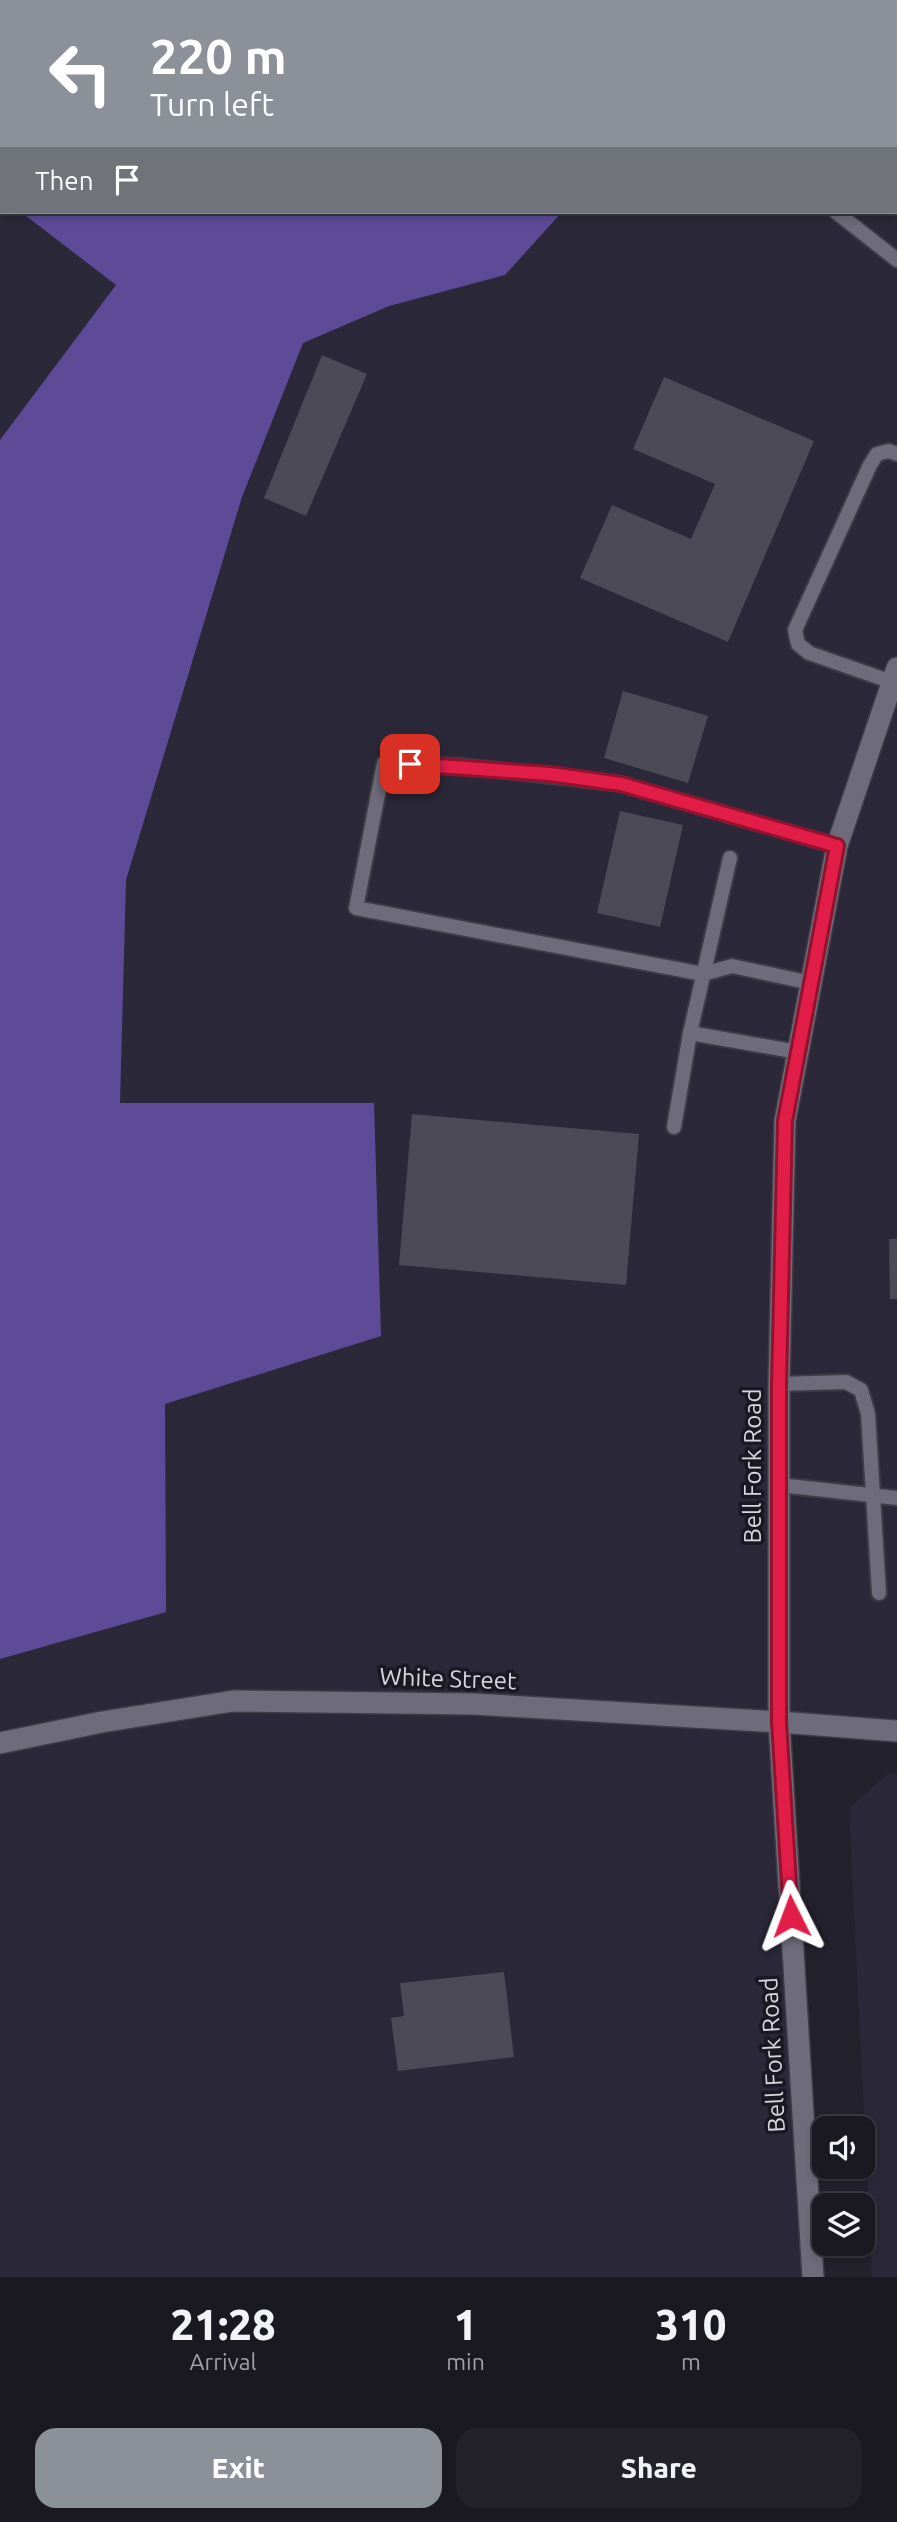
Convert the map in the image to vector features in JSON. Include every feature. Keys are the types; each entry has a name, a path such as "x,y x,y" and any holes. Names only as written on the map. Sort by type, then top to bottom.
{"main road":[{"name":"Bell Fork Road","path":"813,2277 779,1722 779,1384 785,1121 837,846 895,675"},
{"name":"White Street","path":"0,1743 102,1721 233,1701 474,1704 897,1731"}],"lane":[{"path":"839,214 892,256 897,240"},
{"path":"895,675 808,653 798,644 795,630 870,465 877,454 889,451 897,454"},
{"path":"811,983 732,966 703,974 356,908 384,763 463,766 621,784 837,846"},
{"path":"674,1127 690,1033 730,858"},
{"path":"690,1033 798,1052"},
{"path":"779,1384 846,1382 861,1390 868,1414 879,1593"},
{"path":"780,1485 897,1498"}],"shaded area":[{"path":"0,214 897,214 897,1731 780,1722 813,2277 0,2277"},
{"path":"24,214 560,214 505,275 389,306 303,343 242,497 126,880 120,1103 374,1103 381,1336 165,1404 166,1612 0,1659 0,440 116,285"},
{"path":"888,1774 897,1774 897,2277 872,2277 871,2256 875,2256 875,2193 868,2193 867,2179 875,2179 875,2116 864,2116 849,1808"}],"building":[{"path":"322,355 367,374 306,516 264,498"},
{"path":"664,377 814,441 728,642 580,578 612,505 691,539 715,484 633,449"},
{"path":"623,691 708,716 688,783 604,758"},
{"path":"620,811 683,825 660,927 597,913"},
{"path":"412,1114 639,1134 626,1285 399,1265"},
{"path":"889,1239 897,1239 897,1299 890,1299"},
{"path":"504,1972 514,2057 398,2071 391,2018 404,2016 400,1983"}],"route":[{"path":"410,764 550,774 621,784 837,846 785,1121 779,1384 779,1722 791,1916"}]}
